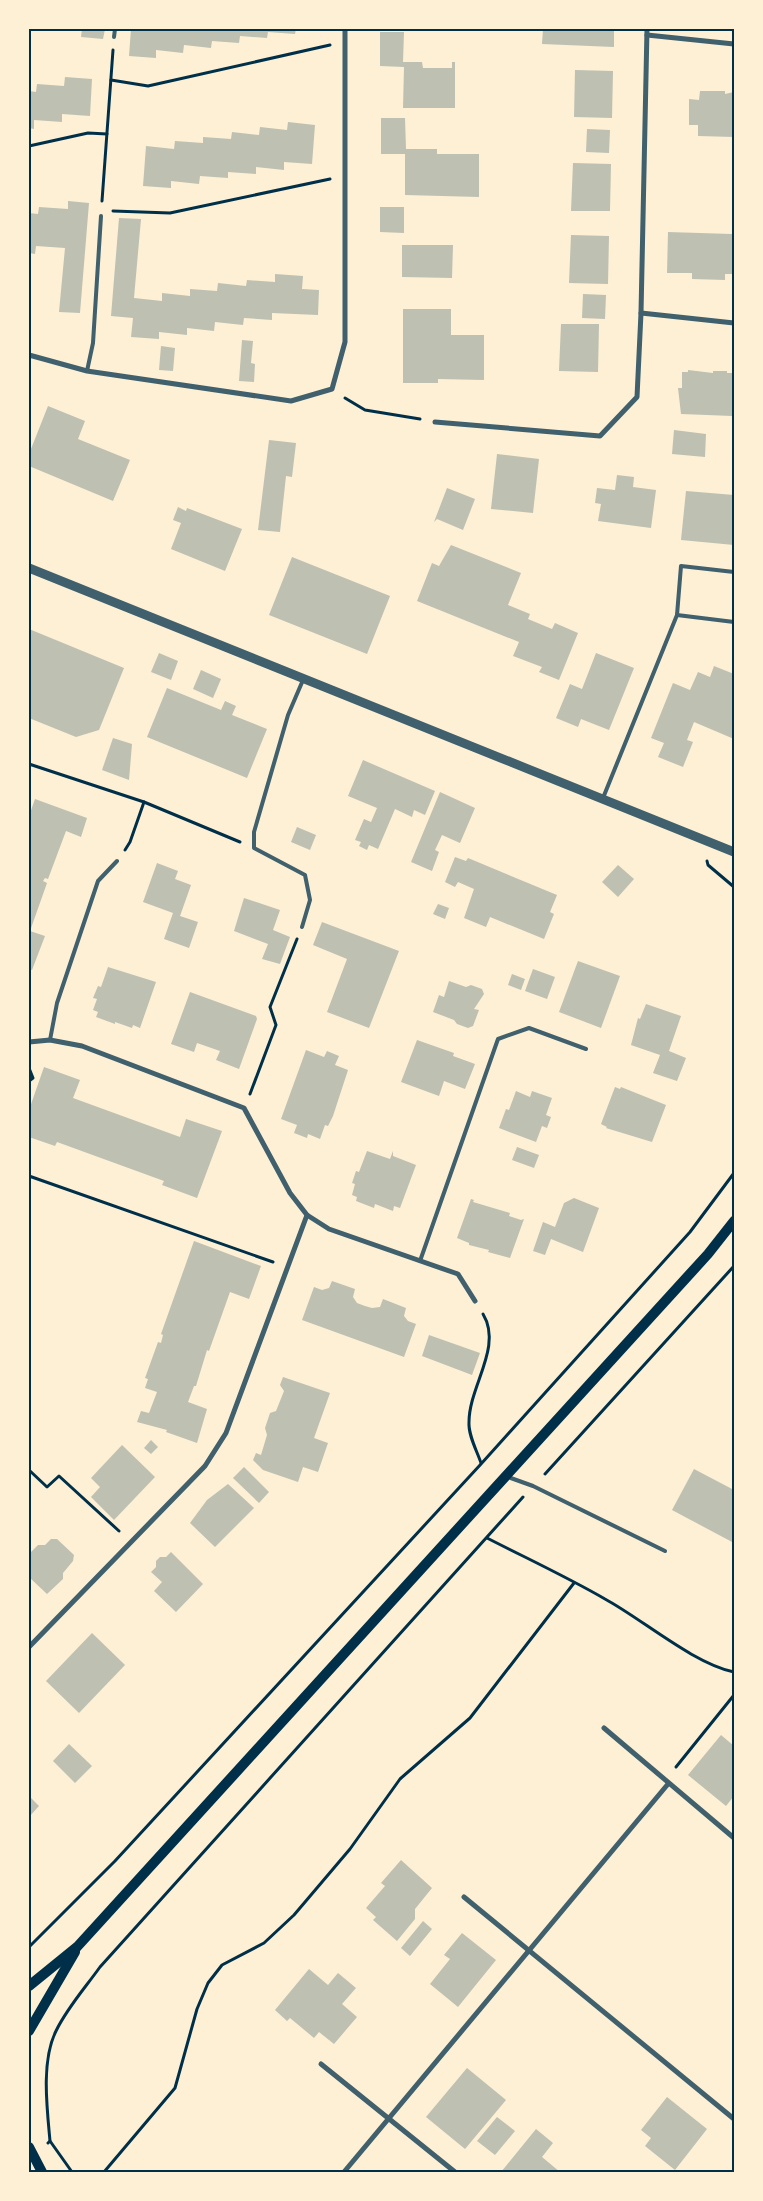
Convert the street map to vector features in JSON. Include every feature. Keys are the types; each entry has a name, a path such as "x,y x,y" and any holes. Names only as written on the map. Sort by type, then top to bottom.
{"main road":[{"path":"29,1986 78,1947 708,1254 734,1221"},
{"path":"29,2031 78,1947"},
{"path":"32,2152 42,2172"}],"street":[{"path":"29,355 88,371 291,401 332,389 345,342 345,29"},
{"path":"435,422 600,436 637,397 641,313 647,32 734,44"},
{"path":"641,313 734,323"},
{"path":"29,568 734,852"},
{"path":"29,1042 50,1040 82,1046 244,1108 290,1193 307,1215 329,1229 458,1274 475,1302"},
{"path":"29,1647 205,1466 226,1433 307,1215"},
{"path":"604,1728 734,1838"},
{"path":"344,2172 532,1950 668,1784"},
{"path":"464,1897 532,1950 734,2119"},
{"path":"321,2064 455,2172"}],"lane":[{"path":"114,37 115,29"},
{"path":"88,371 93,343 100,216"},
{"path":"602,800 676,615 681,566 734,572"},
{"path":"676,615 734,622"},
{"path":"302,927 310,900 305,874 254,848 257,823 288,714 303,679"},
{"path":"50,1040 57,1003 98,881 117,861"},
{"path":"420,1261 498,1039 529,1028 586,1049"},
{"path":"506,1476 533,1486 665,1551"}],"path":[{"path":"114,37 100,216 117,210 170,213 321,180 345,178"},
{"path":"111,80 148,86 326,45 345,45"},
{"path":"29,146 88,133 107,134"},
{"path":"332,389 365,410 435,422"},
{"path":"29,764 144,802 254,848"},
{"path":"117,861 130,842 144,802"},
{"path":"244,1108 276,1025 270,1007 302,927"},
{"path":"29,1068 33,1078 29,1081"},
{"path":"29,1947 115,1861 481,1464 690,1232 734,1173"},
{"path":"29,1176 288,1267"},
{"path":"72,2172 50,2141 46,2096 49,2061 56,2032 78,1997 100,1967 533,1486 734,1266"},
{"path":"475,1302 488,1323 491,1341 472,1401 468,1424 481,1464"},
{"path":"29,1470 47,1487 58,1476 131,1542"},
{"path":"486,1538 606,1599 676,1644 723,1669 734,1672"},
{"path":"104,2172 175,2088 197,2009 208,1983 222,1965 264,1943 294,1915 350,1849 400,1779 470,1718 574,1583"},
{"path":"668,1784 674,1770 734,1695"},
{"path":"32,2152 50,2141"}],"building":[{"path":"82,29 105,29 103,39 81,37"},
{"path":"131,29 296,29 295,34 268,32 267,38 240,36 239,43 212,41 211,48 184,45 183,53 156,50 156,58 129,56"},
{"path":"543,29 614,29 614,47 542,44"},
{"path":"380,32 404,32 403,62 422,62 423,68 452,68 452,62 455,62 455,108 403,108 404,67 380,66"},
{"path":"575,70 613,71 612,118 574,117"},
{"path":"65,77 92,79 90,116 62,114 62,122 34,120 34,129 29,128 29,91 36,92 37,84 64,86"},
{"path":"700,91 725,91 725,94 734,92 734,137 698,136 698,125 689,125 689,99 699,100"},
{"path":"381,118 405,118 406,149 437,149 437,154 479,154 479,197 405,195 405,154 381,154"},
{"path":"288,122 315,125 312,164 284,162 284,170 256,167 256,174 228,172 228,178 200,176 199,184 171,181 171,188 143,186 146,146 174,149 175,141 203,143 203,137 231,139 232,132 259,135 260,127 287,130"},
{"path":"587,129 610,130 609,153 586,152"},
{"path":"573,163 611,164 610,211 571,211"},
{"path":"68,201 89,203 80,313 59,312 65,248 36,246 35,254 29,253 29,213 38,214 39,207 68,209"},
{"path":"380,207 404,207 404,233 380,232"},
{"path":"119,218 141,219 134,298 162,301 162,293 190,296 190,289 217,291 218,283 246,286 247,280 275,282 275,274 303,276 302,289 319,290 318,315 272,313 272,320 244,318 243,325 215,322 214,331 187,328 187,335 159,332 159,339 131,337 133,318 111,316"},
{"path":"668,232 732,234 734,274 725,274 725,280 692,279 692,273 667,273"},
{"path":"571,235 609,236 608,284 569,283"},
{"path":"402,245 453,245 452,278 402,277"},
{"path":"583,294 606,295 605,319 582,318"},
{"path":"403,309 451,309 451,335 484,335 484,380 438,379 438,383 403,383"},
{"path":"561,324 599,324 598,372 559,371"},
{"path":"242,340 253,341 251,363 255,364 254,382 239,381"},
{"path":"161,346 175,348 173,371 159,370"},
{"path":"688,370 713,373 713,371 727,371 727,373 733,373 734,403 732,403 732,416 681,414 678,388 682,388 682,372 688,372"},
{"path":"48,406 85,421 78,439 130,460 113,501 29,466 29,454"},
{"path":"674,430 706,434 705,457 672,454"},
{"path":"269,440 296,443 292,477 286,476 280,532 258,530"},
{"path":"497,454 539,459 533,513 491,509"},
{"path":"617,475 634,477 633,487 656,490 651,528 598,521 601,504 595,503 597,488 615,490"},
{"path":"447,488 475,499 463,530 437,519 434,522"},
{"path":"686,491 734,495 734,545 681,540"},
{"path":"178,507 186,511 187,508 242,529 225,571 171,549 181,523 173,520"},
{"path":"451,545 521,573 508,605 530,614 528,619 552,629 555,623 578,633 559,680 539,672 542,667 513,656 519,642 417,601 432,563 439,566"},
{"path":"292,557 390,596 367,654 269,615"},
{"path":"29,629 124,668 99,730 76,737 29,718"},
{"path":"159,653 178,661 171,680 151,672"},
{"path":"596,653 634,668 609,730 581,719 578,727 556,718 570,684 582,689"},
{"path":"714,666 734,674 734,739 694,722 687,740 693,742 683,767 658,757 664,743 651,738 673,683 690,690 698,672 710,677"},
{"path":"201,670 221,679 213,698 193,689"},
{"path":"167,688 221,710 225,701 236,706 232,715 267,729 247,778 147,737"},
{"path":"113,738 132,744 129,780 102,770"},
{"path":"363,760 435,791 425,815 414,810 412,817 395,809 378,849 369,845 367,850 359,846 361,842 355,840 364,819 371,822 377,808 348,796"},
{"path":"440,792 475,808 460,843 442,835 435,850 439,852 432,871 411,862"},
{"path":"35,799 87,818 81,837 66,831 48,879 45,878 43,881 47,883 30,931 45,936 32,970 29,969 29,816"},
{"path":"297,827 316,835 310,850 291,842"},
{"path":"455,857 466,861 468,858 557,895 550,912 554,914 544,939 490,917 486,927 464,918 474,889 458,882 455,887 445,882"},
{"path":"157,863 178,871 175,879 191,885 180,916 198,922 189,948 164,939 173,913 143,902"},
{"path":"618,865 634,879 618,897 602,882"},
{"path":"244,898 280,910 273,930 290,937 280,964 262,959 268,944 234,931"},
{"path":"438,904 449,908 445,919 433,914"},
{"path":"322,922 399,951 369,1028 327,1012 347,959 313,945"},
{"path":"578,961 620,976 601,1028 559,1012"},
{"path":"108,967 156,982 140,1028 133,1025 132,1028 115,1022 115,1024 96,1017 98,1012 93,1010 97,999 93,998 98,986 101,987"},
{"path":"533,969 555,977 547,999 525,991"},
{"path":"512,974 525,979 521,990 508,985"},
{"path":"449,981 466,987 471,985 482,989 484,994 474,1009 479,1010 473,1026 468,1028 433,1012 439,995 444,997"},
{"path":"190,992 256,1016 257,1019 239,1069 216,1060 220,1051 197,1043 194,1052 171,1044"},
{"path":"646,1004 681,1016 669,1051 686,1058 677,1081 653,1073 660,1055 631,1045 638,1018 640,1019"},
{"path":"417,1040 454,1053 453,1056 475,1064 465,1089 444,1081 439,1096 401,1082"},
{"path":"306,1050 324,1057 327,1051 339,1056 335,1065 348,1070 333,1116 328,1126 325,1125 320,1139 308,1134 307,1138 294,1133 297,1125 281,1119"},
{"path":"44,1067 80,1080 73,1098 180,1137 186,1119 222,1131 197,1198 162,1185 164,1181 57,1142 55,1146 29,1137 29,1110"},
{"path":"615,1087 620,1089 621,1087 666,1105 652,1142 606,1128 601,1124"},
{"path":"516,1091 530,1097 532,1091 552,1098 546,1115 551,1117 547,1128 542,1126 536,1142 499,1128 506,1109 509,1110"},
{"path":"517,1147 539,1155 534,1168 512,1160"},
{"path":"367,1151 390,1159 393,1151 393,1156 416,1165 400,1208 394,1206 393,1211 375,1204 374,1208 356,1201 357,1197 352,1195 355,1184 352,1183 356,1171 359,1172"},
{"path":"574,1198 599,1208 583,1252 551,1239 545,1255 533,1251 543,1222 555,1227 564,1203"},
{"path":"471,1199 474,1200 473,1202 510,1213 509,1216 521,1220 524,1219 510,1258 469,1245 469,1243 457,1238"},
{"path":"194,1241 261,1266 249,1299 230,1292 209,1351 207,1350 196,1386 194,1386 188,1402 207,1409 197,1443 166,1432 167,1430 137,1422 141,1411 149,1413 157,1392 145,1388 148,1379 145,1378 158,1342 161,1343 163,1335 161,1334"},
{"path":"332,1281 355,1289 353,1297 357,1303 365,1306 372,1308 380,1307 383,1299 406,1308 404,1316 408,1321 416,1324 404,1357 302,1320 314,1287 322,1290 329,1288"},
{"path":"429,1335 480,1353 472,1375 422,1356"},
{"path":"283,1377 330,1393 314,1438 328,1443 318,1472 303,1467 298,1482 263,1470 253,1460 256,1453 261,1455 267,1435 265,1428 270,1413 276,1411 284,1391 280,1385"},
{"path":"151,1440 158,1447 151,1454 144,1448"},
{"path":"122,1445 155,1477 114,1520 91,1497 100,1487 91,1478"},
{"path":"244,1467 269,1492 259,1503 233,1478"},
{"path":"694,1469 734,1490 734,1543 672,1510"},
{"path":"228,1484 254,1508 215,1547 190,1523 207,1500"},
{"path":"51,1539 57,1539 74,1555 73,1561 63,1573 63,1579 47,1594 29,1577 29,1554 38,1545 45,1545"},
{"path":"171,1552 203,1584 176,1612 154,1591 162,1582 151,1572 156,1567 156,1561 160,1557 166,1557"},
{"path":"92,1633 125,1665 79,1713 46,1681"},
{"path":"721,1735 734,1746 734,1796 726,1806 688,1775"},
{"path":"69,1744 92,1766 75,1783 53,1761"},
{"path":"29,1796 39,1806 29,1817"},
{"path":"401,1860 432,1888 415,1909 415,1919 397,1941 373,1920 376,1917 366,1908 385,1886 381,1883"},
{"path":"423,1921 432,1929 410,1956 401,1948"},
{"path":"462,1933 496,1960 458,2007 430,1984 450,1959 444,1955"},
{"path":"309,1969 328,1985 338,1973 356,1988 342,2004 357,2017 334,2044 319,2032 314,2038 290,2018 287,2021 275,2010"},
{"path":"467,2068 506,2100 465,2149 426,2117"},
{"path":"667,2097 707,2129 675,2170 645,2146 651,2138 641,2130"},
{"path":"497,2117 515,2131 495,2155 477,2141"},
{"path":"536,2129 553,2143 542,2157 560,2172 501,2172"}]}
